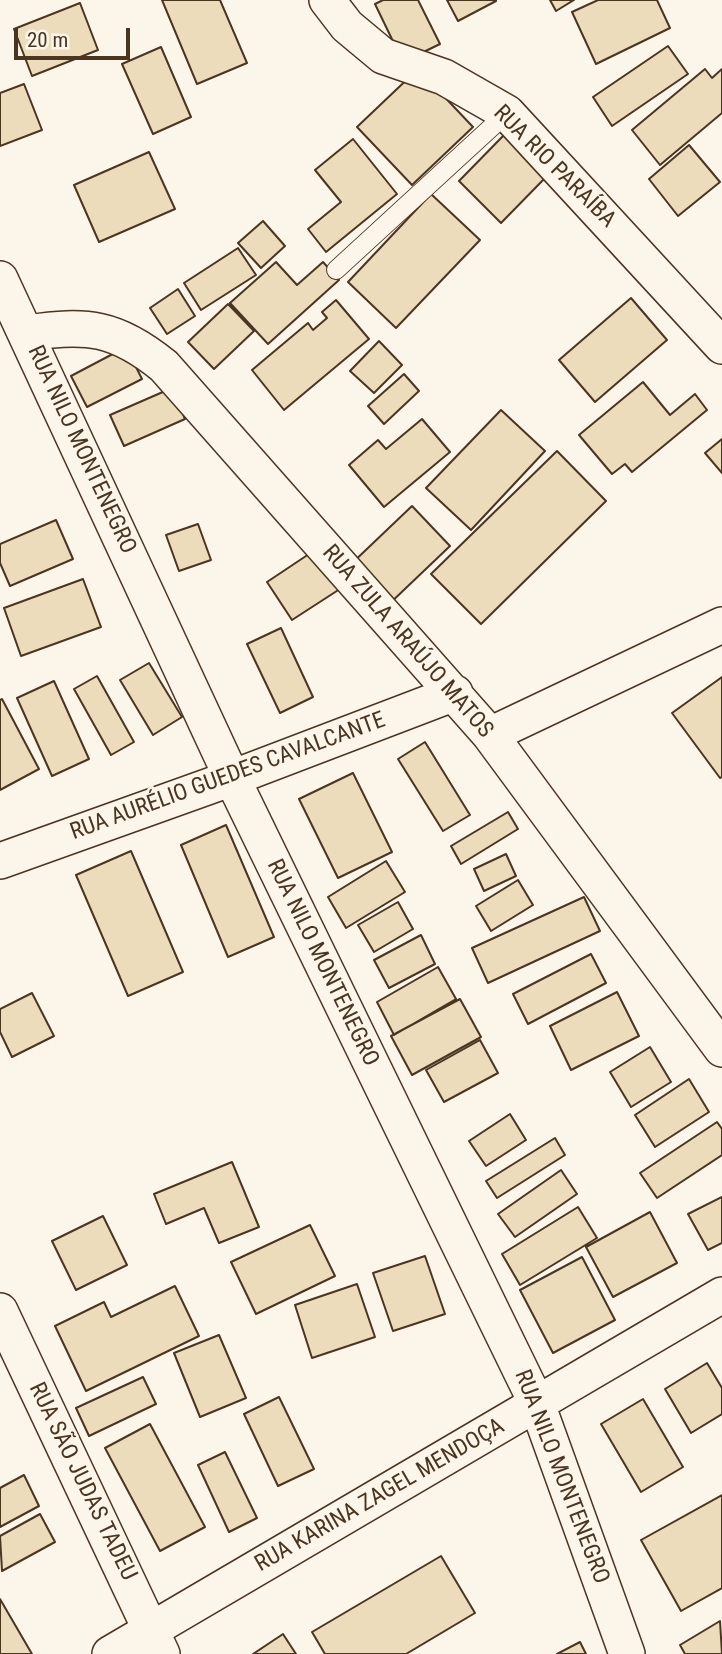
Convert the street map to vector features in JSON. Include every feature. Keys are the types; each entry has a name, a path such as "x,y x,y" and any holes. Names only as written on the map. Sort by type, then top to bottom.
{"street":[{"name":"RUA RIO PARAÍBA","path":"327,0 347,26 383,56 444,77 507,113 722,346"},
{"name":"RUA NILO MONTENEGRO","path":"0,278 232,778 537,1404 628,1654"},
{"name":"RUA ZULA ARAÚJO MATOS","path":"27,333 72,327 98,330 146,351 164,366 490,734 722,1049"},
{"path":"490,734 722,625"},
{"name":"RUA AURÉLIO GUEDES CAVALCANTE","path":"0,861 232,778 455,693"},
{"name":"RUA KARINA ZAGEL MENDOÇA","path":"110,1654 157,1642 537,1404 722,1295"},
{"name":"RUA SÃO JUDAS TADEU","path":"0,1311 157,1642"}],"lane":[{"path":"336,270 507,113"}],"building":[{"path":"162,0 220,0 247,63 197,84"},
{"path":"383,0 418,0 440,44 403,62 375,4"},
{"path":"447,0 496,0 496,1 458,21"},
{"path":"550,0 574,0 556,11"},
{"path":"598,0 657,0 670,28 596,64 572,12"},
{"path":"80,3 98,50 32,76 14,29"},
{"path":"668,46 688,74 612,126 593,97"},
{"path":"161,47 191,117 153,134 122,64"},
{"path":"418,69 473,127 412,185 357,127"},
{"path":"705,69 712,78 722,69 722,113 660,165 632,130"},
{"path":"24,84 42,130 0,146 0,93"},
{"path":"504,135 546,177 501,223 459,181"},
{"path":"353,139 397,194 326,252 308,229 341,202 315,170"},
{"path":"689,145 720,182 678,216 649,179"},
{"path":"149,152 175,209 99,242 74,185"},
{"path":"431,194 480,240 396,328 348,282"},
{"path":"263,221 285,246 261,268 238,243"},
{"path":"238,248 256,275 201,310 184,283"},
{"path":"276,262 297,285 323,262 339,280 268,344 230,303"},
{"path":"178,289 195,316 167,334 150,308"},
{"path":"631,298 667,340 595,402 559,360"},
{"path":"336,300 369,339 284,410 252,370 308,323 313,330 327,318 322,312"},
{"path":"228,304 254,331 214,369 188,342"},
{"path":"379,341 402,365 374,393 350,371"},
{"path":"126,347 142,379 87,407 71,376"},
{"path":"404,374 419,391 384,424 368,406"},
{"path":"643,382 670,415 695,394 707,410 632,472 625,464 612,474 579,435"},
{"path":"172,388 185,419 124,446 110,415"},
{"path":"501,410 545,451 471,530 426,488"},
{"path":"422,419 450,452 384,507 349,465 378,440 386,449"},
{"path":"722,439 722,473 705,453"},
{"path":"557,451 606,501 481,624 431,574"},
{"path":"412,506 450,546 386,607 348,567"},
{"path":"56,520 73,559 10,586 0,563 0,544"},
{"path":"198,524 211,560 179,571 166,535"},
{"path":"318,548 343,587 292,620 267,582"},
{"path":"83,579 101,627 21,656 4,608"},
{"path":"281,628 313,697 280,713 247,644"},
{"path":"149,663 182,717 153,735 120,680"},
{"path":"97,676 134,742 111,755 74,689"},
{"path":"722,677 722,777 720,778 672,713"},
{"path":"54,681 89,759 52,776 17,698"},
{"path":"2,699 39,769 0,790 0,700"},
{"path":"425,742 470,815 443,831 398,759"},
{"path":"353,773 392,852 338,878 299,799"},
{"path":"508,812 518,829 461,864 451,846"},
{"path":"226,825 274,937 228,957 181,845"},
{"path":"131,851 183,972 128,996 76,875"},
{"path":"506,854 516,876 484,891 474,869"},
{"path":"386,861 405,892 346,928 328,897"},
{"path":"518,880 533,905 491,931 476,906"},
{"path":"584,897 600,931 488,983 472,948"},
{"path":"398,902 413,929 374,952 358,925"},
{"path":"421,935 435,964 389,988 374,960"},
{"path":"591,954 606,983 528,1024 513,994"},
{"path":"438,967 456,999 394,1035 377,1002"},
{"path":"617,992 639,1036 571,1070 550,1026"},
{"path":"32,993 54,1036 12,1057 0,1032 0,1009"},
{"path":"460,999 481,1037 412,1075 391,1036"},
{"path":"480,1040 498,1073 444,1102 426,1070"},
{"path":"650,1047 671,1082 631,1107 610,1072"},
{"path":"689,1079 709,1112 655,1147 635,1115"},
{"path":"510,1114 526,1140 486,1166 469,1141"},
{"path":"717,1122 722,1129 722,1155 657,1198 640,1173"},
{"path":"555,1138 565,1155 497,1198 486,1181"},
{"path":"232,1162 259,1227 219,1243 204,1208 166,1224 154,1194"},
{"path":"561,1170 577,1194 515,1237 498,1214"},
{"path":"722,1197 722,1243 708,1250 688,1214"},
{"path":"578,1207 597,1238 520,1285 502,1254"},
{"path":"650,1212 677,1263 613,1297 586,1247"},
{"path":"103,1216 127,1265 76,1290 52,1241"},
{"path":"310,1225 335,1276 256,1314 231,1262"},
{"path":"425,1256 445,1314 393,1331 373,1273"},
{"path":"582,1257 615,1320 553,1353 520,1290"},
{"path":"357,1284 375,1337 312,1358 295,1305"},
{"path":"175,1286 199,1336 86,1391 55,1326 104,1302 111,1317"},
{"path":"219,1335 246,1398 200,1417 174,1353"},
{"path":"707,1363 722,1388 722,1414 691,1433 665,1389"},
{"path":"143,1377 156,1404 89,1436 76,1408"},
{"path":"279,1397 314,1469 278,1486 244,1414"},
{"path":"643,1399 683,1467 641,1492 601,1424"},
{"path":"150,1424 205,1527 160,1551 105,1448"},
{"path":"225,1452 257,1518 229,1532 198,1465"},
{"path":"24,1475 39,1506 0,1527 0,1488"},
{"path":"722,1495 722,1588 681,1611 641,1540"},
{"path":"40,1514 55,1542 2,1571 0,1536"},
{"path":"441,1556 475,1613 406,1654 325,1654 312,1632"},
{"path":"0,1599 32,1654 0,1654"},
{"path":"720,1621 722,1654 685,1654 680,1645"},
{"path":"283,1634 296,1654 253,1654"},
{"path":"580,1642 586,1654 557,1654"}]}
